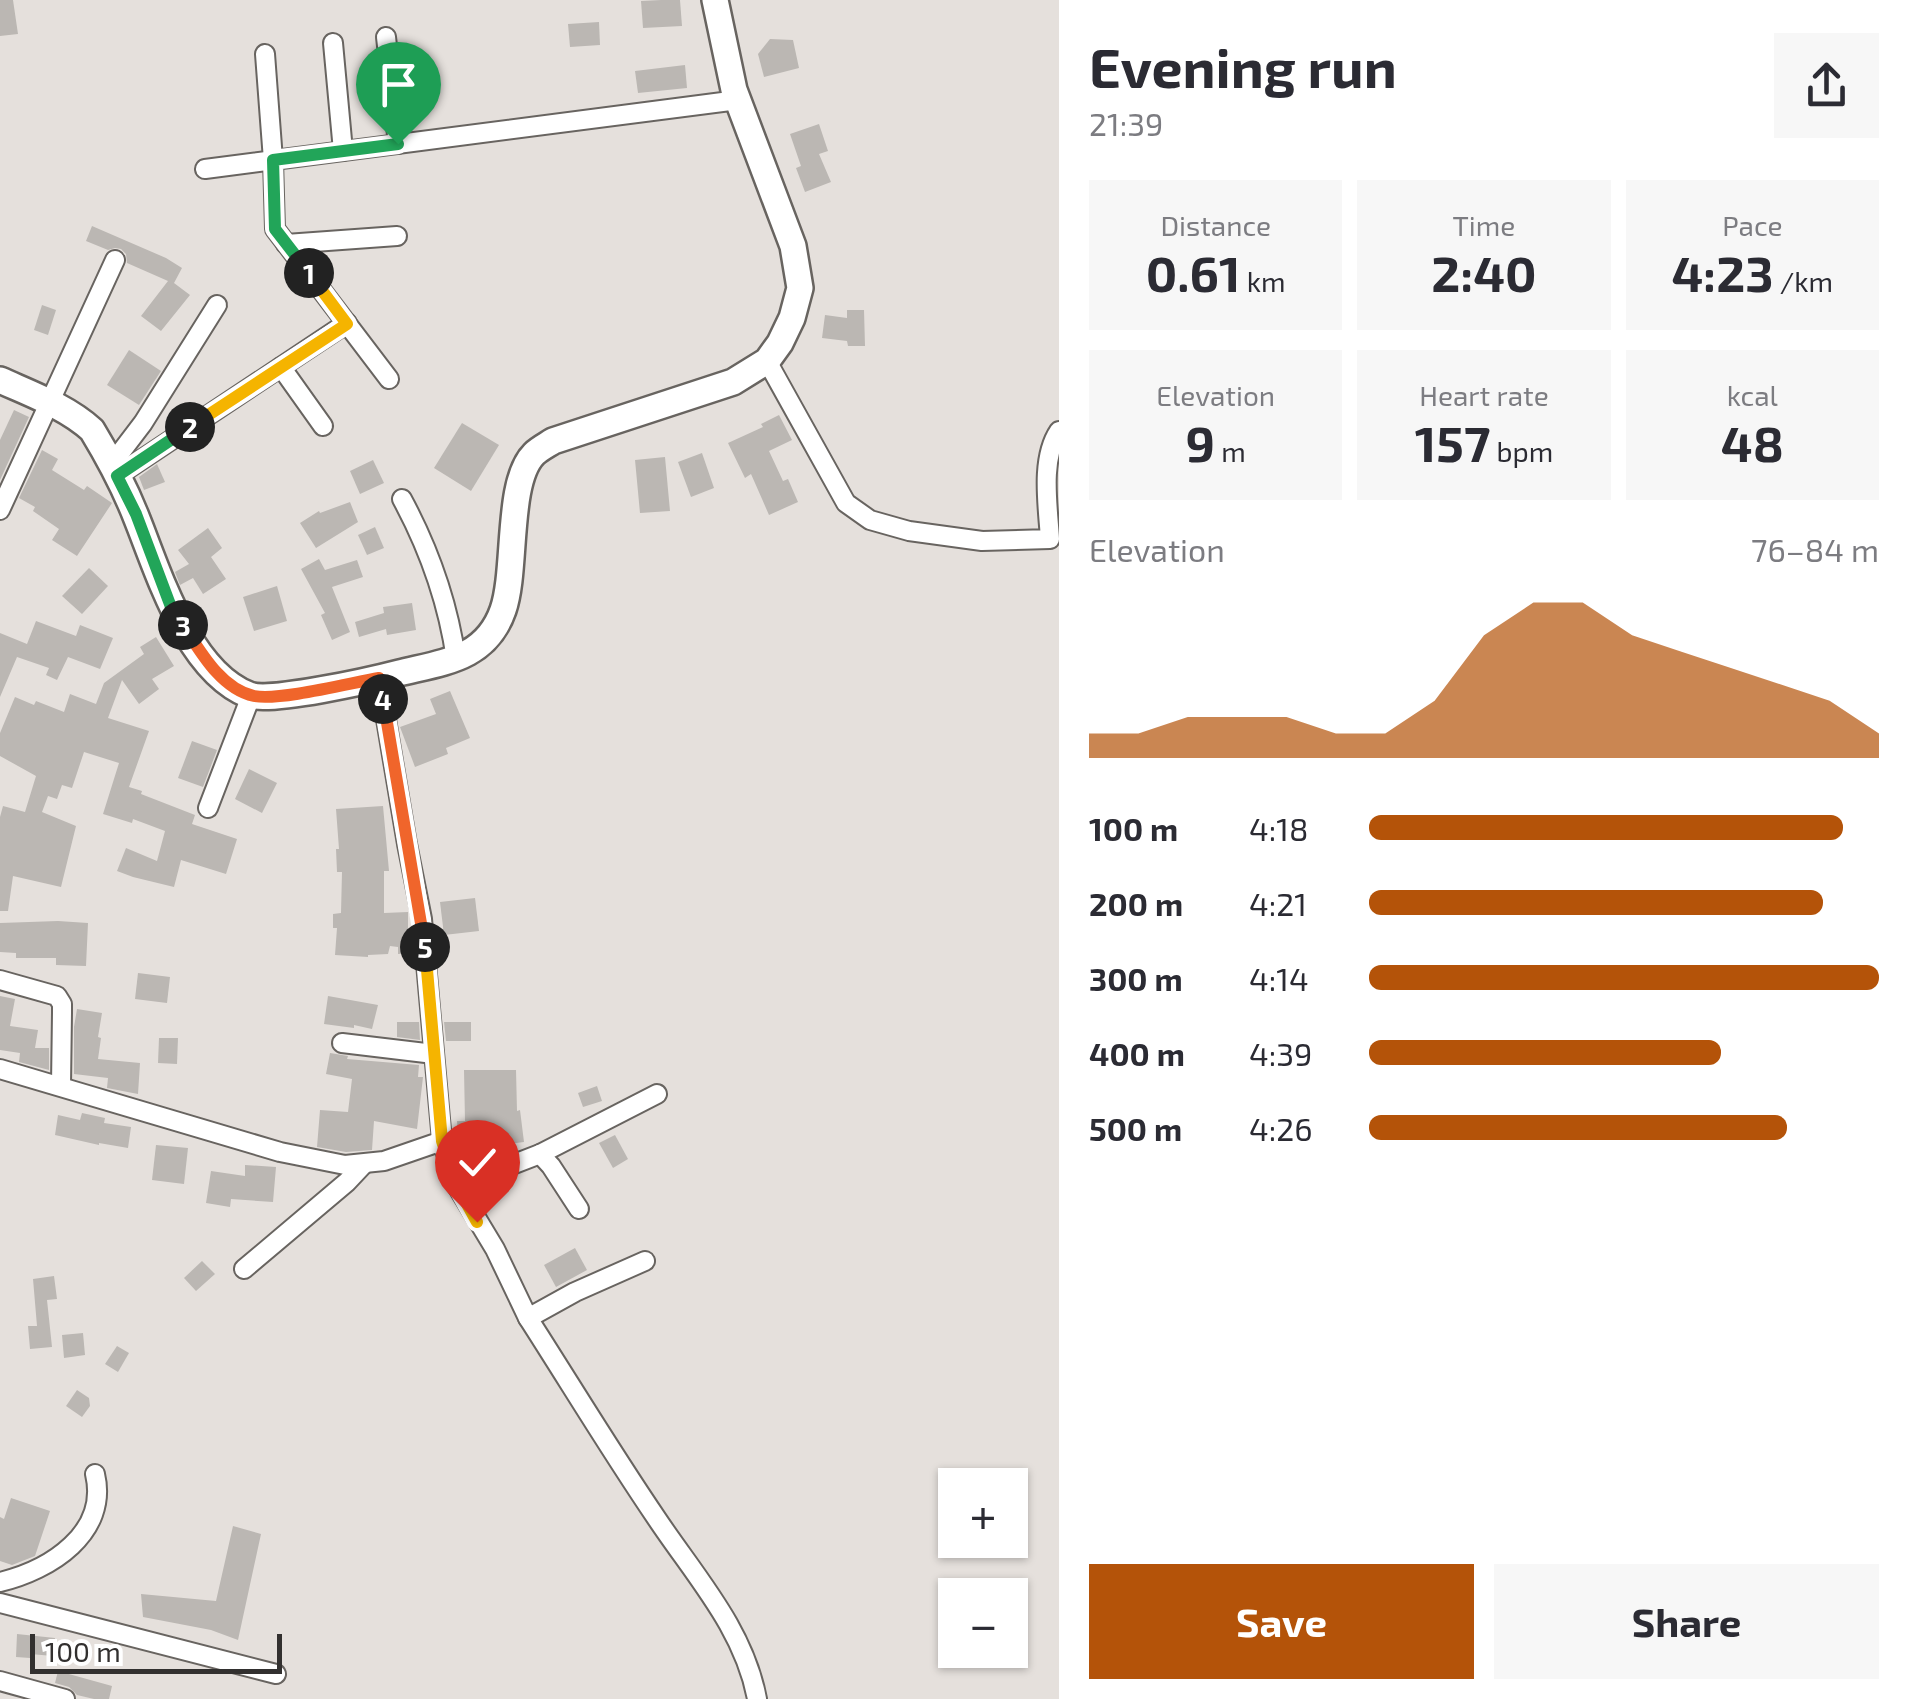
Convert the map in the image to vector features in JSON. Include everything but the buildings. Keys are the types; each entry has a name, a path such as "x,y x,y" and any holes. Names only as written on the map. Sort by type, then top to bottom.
{"street":[{"path":"0,380 50,403 92,430 136,514 171,607 221,676 251,696 270,697 379,678 456,660 478,648 492,633 504,608 520,483 534,454 553,442 733,382 767,361 792,318 800,288 793,246 738,100 715,0"},
{"path":"386,36 398,144"},
{"path":"333,43 343,151"},
{"path":"265,54 275,229 389,379"},
{"path":"205,169 738,100"},
{"path":"286,244 397,236"},
{"path":"0,510 115,260"},
{"path":"114,470 217,305"},
{"path":"114,470 347,324"},
{"path":"767,361 846,503 870,520 909,531 982,541 1050,539 1049,459 1059,431"},
{"path":"282,367 323,426"},
{"path":"402,499 437,579 456,660"},
{"path":"379,678 422,919 442,1141 457,1186 495,1250 528,1318 735,1632 753,1676 757,1699"},
{"path":"208,808 251,696"},
{"path":"0,980 57,996 62,1004 61,1086"},
{"path":"342,1043 434,1054"},
{"path":"0,1069 280,1152 344,1165 384,1161 442,1141"},
{"path":"457,1186 540,1154 657,1094"},
{"path":"540,1154 579,1209"},
{"path":"244,1269 363,1165"},
{"path":"528,1318 645,1260"},
{"path":"0,1582 27,1575 80,1537 97,1506 99,1489 95,1474"},
{"path":"0,1604 276,1674"},
{"path":"0,1681 65,1699"}],"route":[{"path":"398,144 273,160 275,229 347,324 117,476 136,514 171,607 221,676 251,696 270,697 379,678 422,919 438,1120 457,1186 477,1222"}]}
